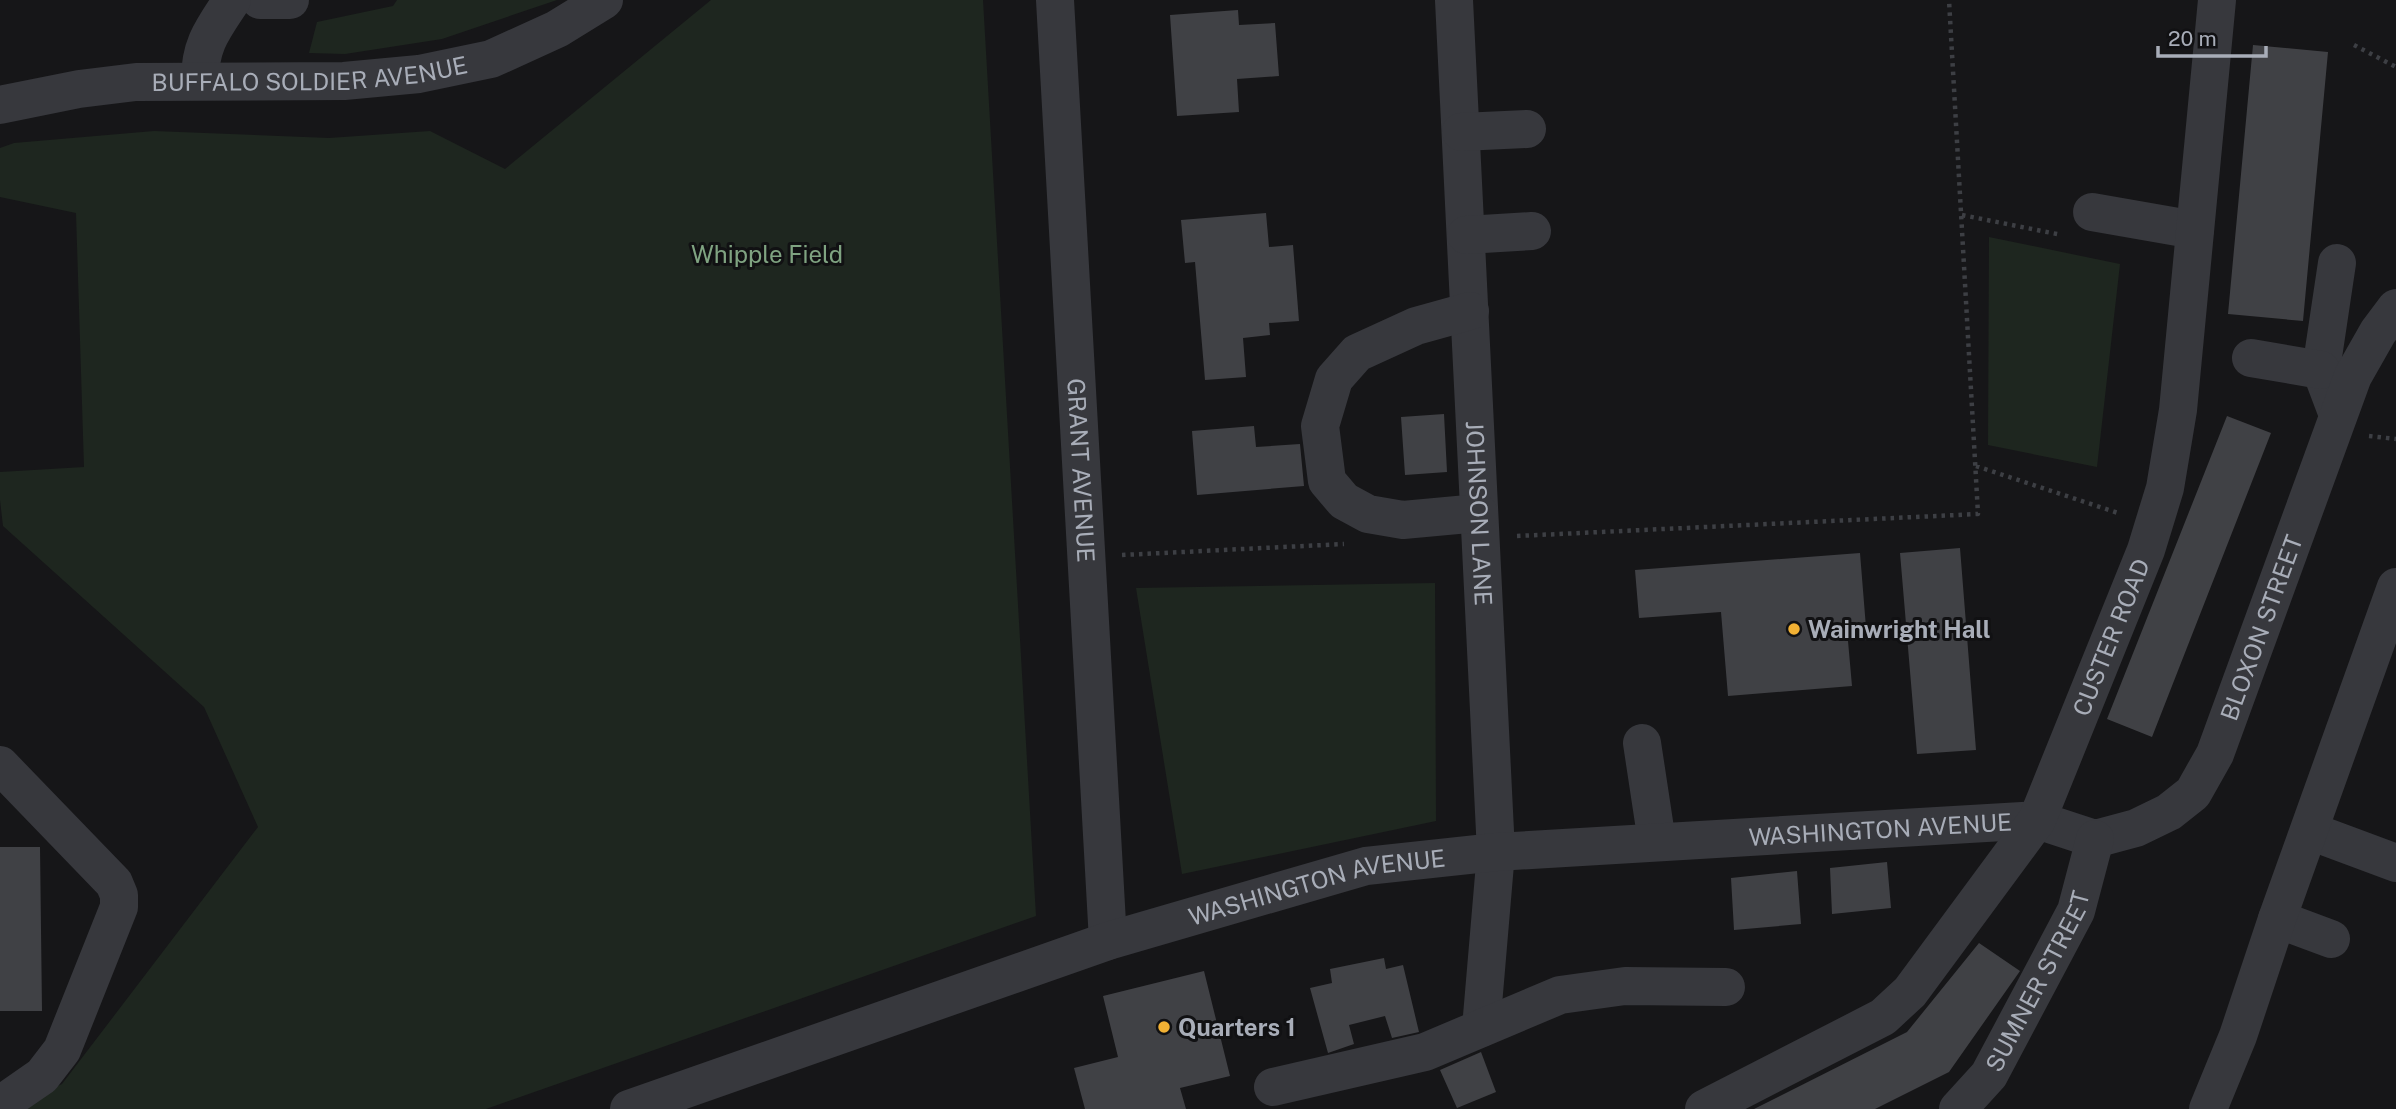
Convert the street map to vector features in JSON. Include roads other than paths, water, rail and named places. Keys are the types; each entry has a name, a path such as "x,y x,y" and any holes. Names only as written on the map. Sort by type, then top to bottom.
{"street":[{"path":"200,80 201,54 208,36 232,0"},
{"path":"260,0 290,0"},
{"name":"BUFFALO SOLDIER AVENUE","path":"0,105 100,85 200,80 344,80 419,74 491,59 557,29 604,0"},
{"name":"GRANT AVENUE","path":"1055,0 1108,941"},
{"name":"JOHNSON LANE","path":"1454,0 1496,852 1480,1028"},
{"name":"CUSTER ROAD","path":"1704,1109 1883,1017 1910,992 2037,820 2141,562 2165,488 2178,410 2217,0"},
{"path":"1461,132 1527,129"},
{"path":"2092,212 2195,230"},
{"path":"1466,235 1532,231"},
{"path":"2337,263 2321,370 2338,415"},
{"name":"BLOXON STREET","path":"2095,839 2136,828 2169,812 2193,793 2215,754 2353,376 2378,332 2396,309"},
{"path":"1470,311 1416,326 1357,353 1334,379 1320,426 1326,481 1344,501 1368,514 1404,520 1480,526"},
{"path":"2251,358 2321,370"},
{"path":"2208,1109 2238,1036 2396,587"},
{"path":"1642,743 1657,842"},
{"path":"0,765 114,883 119,895 119,907 62,1050 42,1076 0,1105"},
{"path":"2037,820 2095,839"},
{"name":"WASHINGTON AVENUE","path":"629,1109 1108,941 1366,866 1496,852 2037,820"},
{"path":"2311,831 2396,863"},
{"name":"SUMNER STREET","path":"1958,1109 1989,1075 2076,911 2095,839"},
{"path":"2277,919 2331,939"},
{"path":"1273,1087 1426,1052 1560,995 1625,986 1726,986"}],"place":[{"name":"Wainwright Hall","path":"1794,629"},
{"name":"Quarters 1","path":"1164,1027"}],"park label":[{"name":"Whipple Field","path":"767,254"}]}
